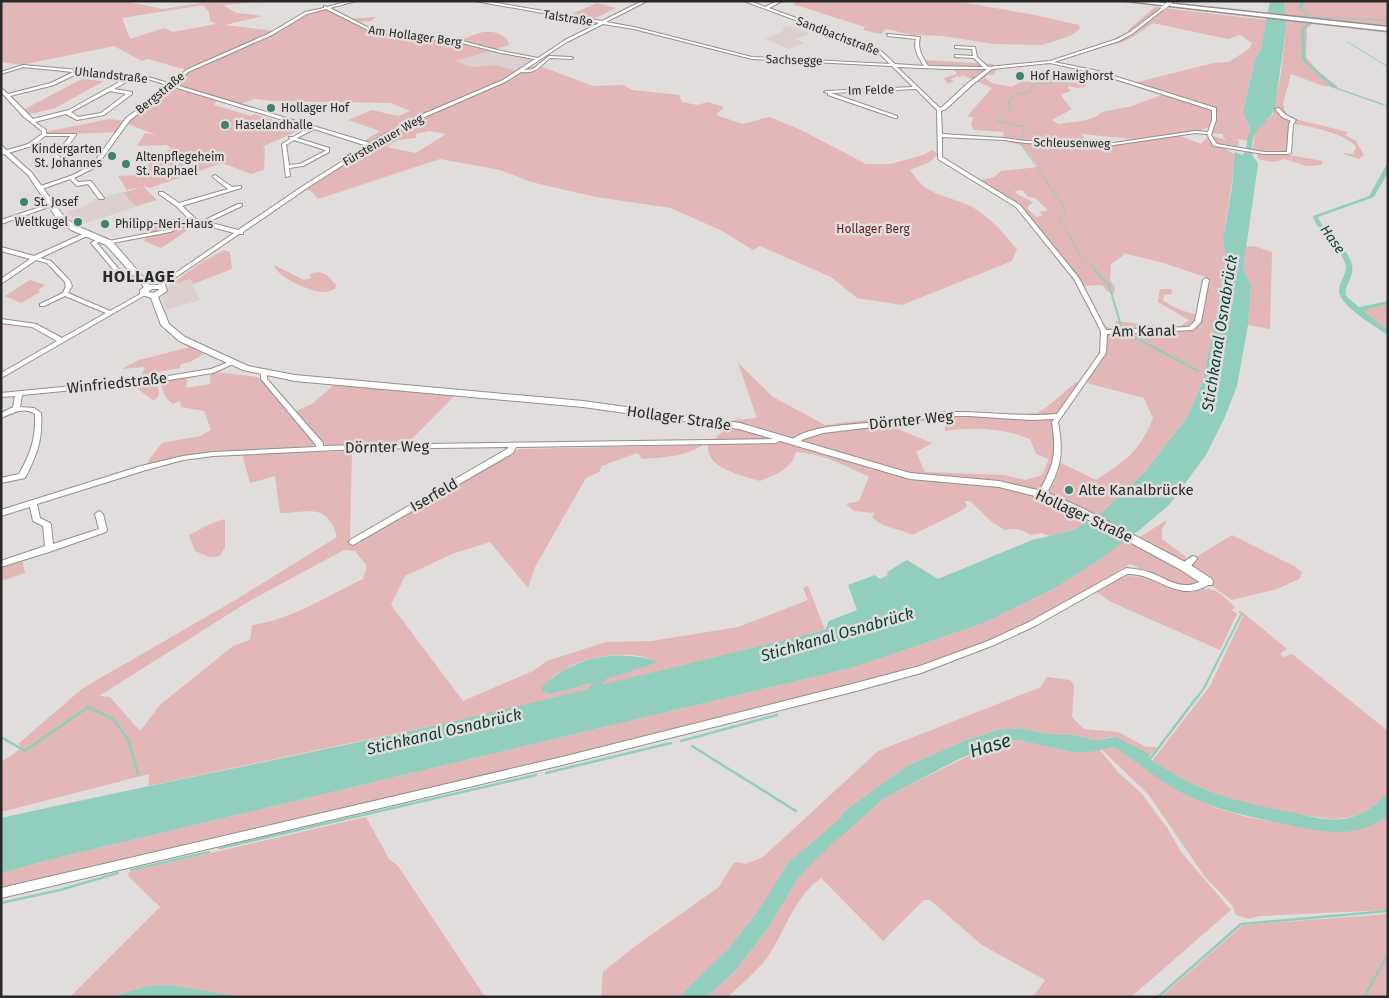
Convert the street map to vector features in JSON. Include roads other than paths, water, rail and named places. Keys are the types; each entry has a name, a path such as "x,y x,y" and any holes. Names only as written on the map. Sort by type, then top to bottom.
{"highway":[{"path":"1130,1 1388,28"},
{"path":"1145,1 1264,16"}],"main road":[{"path":"1,146 4,153 25,168 62,220 87,234 109,243 137,274 146,291 154,296 163,291 160,286 146,291"},
{"name":"Hollager Straße","path":"154,296 162,319 174,334 231,363 264,374 583,404 720,423 780,438 910,476 999,484 1042,494 1059,501 1142,543 1189,563 1208,582"}],"street":[{"name":"Bergstraße","path":"40,188 71,178 94,166 126,121 173,86 187,71 271,34 306,13 354,1"},
{"name":"Talstraße","path":"477,1 601,23"},
{"name":"Fürstenauer Weg","path":"160,286 370,145 407,124 495,85 566,41 645,1"},
{"name":"Sandbachstraße","path":"746,1 877,49 939,110"},
{"path":"766,8 780,1"},
{"path":"1050,62 1118,40 1131,33 1170,2"},
{"name":"Am Hollager Berg","path":"325,8 370,30 462,42 539,59"},
{"name":"Sachsegge","path":"601,23 634,28 752,58 927,67 989,68 1050,62"},
{"path":"888,35 919,38 917,41 918,53 927,67"},
{"path":"956,47 974,48 975,57"},
{"path":"522,70 533,71 548,57 562,48"},
{"path":"956,56 975,57 989,68 944,108 939,110 941,146 938,154 942,160 1018,206 1077,279 1104,332 1103,353 1055,422 1060,450 1059,462 1042,494"},
{"path":"548,57 571,58"},
{"path":"1050,62 1097,72 1206,105 1214,109 1214,120 1208,133 1215,144 1278,155 1289,153 1291,124 1294,120 1277,109"},
{"name":"Uhlandstraße","path":"1,73 23,66 148,78 370,145"},
{"path":"6,95 57,82 78,71"},
{"path":"32,121 67,112 132,76"},
{"name":"Im Felde","path":"895,117 826,92 917,88"},
{"path":"1,89 44,131 44,135"},
{"path":"67,112 77,118 98,115 130,93 109,89"},
{"path":"288,176 284,144 313,128"},
{"name":"Schleusenweg","path":"940,135 1026,142 1107,145 1195,132 1208,133"},
{"path":"4,153 30,145 44,135 74,135 65,146 52,153 66,164 69,164"},
{"path":"287,167 301,165 327,152 327,149 292,138"},
{"path":"215,176 231,189"},
{"path":"71,178 77,184 89,182 101,198"},
{"path":"178,205 239,187"},
{"path":"161,194 178,205 194,220 241,233"},
{"path":"1,215 4,221 52,205"},
{"path":"202,222 240,205"},
{"path":"109,243 168,231 182,227 194,220"},
{"path":"1,282 35,258 87,234"},
{"path":"101,239 94,243 122,275 137,274"},
{"path":"1,249 49,262 64,276 69,286 65,294 42,305"},
{"name":"Am Kanal","path":"1104,332 1191,329 1198,322 1206,280"},
{"path":"1,376 146,291"},
{"path":"65,294 110,313"},
{"path":"1,321 34,325 62,340"},
{"name":"Winfriedstraße","path":"1,395 166,378 213,371 231,363"},
{"path":"264,374 264,379 320,445 318,448"},
{"path":"15,408 20,393"},
{"path":"1,416 15,408 32,409 38,413 37,449 22,476 1,481"},
{"name":"Dörnter Weg","path":"793,442 822,432 938,414 1013,415 1040,418 1060,416"},
{"name":"Dörnter Weg","path":"1,513 138,470 183,458 262,450 776,441 780,438"},
{"name":"Iserfeld","path":"353,542 510,451 513,446"},
{"path":"33,503 36,519 47,525 49,549"},
{"path":"1,564 103,530 99,514"},
{"path":"1,893 562,761 856,688 921,669 991,642 1032,624 1126,571 1139,572 1175,587 1189,590 1197,589 1208,582"}],"water":[{"name":"Stichkanal Osnabrück","path":"1270,1 1284,1 1286,28 1275,107 1269,118 1257,130 1252,142 1252,153 1258,165 1243,269 1251,285 1248,325 1237,386 1224,419 1206,455 1169,505 1103,557 1053,589 984,623 851,668 56,858 1,873 1,818 443,724 589,689 591,684 600,681 551,694 542,691 542,687 572,666 595,658 619,655 648,659 657,663 606,679 601,685 825,630 829,621 857,610 848,585 875,575 880,579 888,575 887,572 907,560 938,579 1032,540 1074,530 1101,513 1145,472 1188,416 1202,383 1216,319 1226,257 1223,240 1232,187 1235,152 1242,155 1245,152 1250,128 1243,112 1256,56 1261,49"},
{"path":"1301,1 1305,1 1302,8 1312,19 1312,23 1304,30 1306,61 1338,88 1388,107 1331,87 1302,60 1301,29 1309,22 1309,18 1299,7"},
{"name":"Hase","path":"1388,162 1388,172 1374,197 1318,217 1321,224 1345,251 1352,265 1353,269 1346,296 1359,307 1388,301 1388,304 1363,311 1388,330 1388,335 1359,316 1341,297 1339,287 1346,265 1337,245 1316,224 1313,216 1369,196"},
{"name":"Hase","path":"1020,728 1048,734 1074,735 1096,740 1116,737 1148,753 1150,759 1168,771 1202,788 1255,805 1314,817 1341,819 1360,814 1380,801 1388,791 1388,816 1369,826 1355,830 1334,832 1312,830 1244,815 1201,802 1173,788 1114,747 1089,752 1071,752 1019,740 1002,742 959,759 884,798 818,857 798,878 769,927 736,970 707,997 679,997 729,948 757,913 789,862 842,817 843,812 907,766 964,741 997,730"},
{"path":"170,985 245,997 109,997 148,986"}],"waterway":[{"path":"1310,17 1388,20"},
{"path":"1375,21 1382,27"},
{"path":"1348,42 1388,67"},
{"path":"1021,141 1025,127 996,121 1012,106 1008,101 1016,95 1031,91 1031,86 1039,83 1069,82"},
{"path":"1020,143 1064,207 1065,212 1060,215 1060,219 1078,252 1096,271"},
{"path":"1094,269 1109,285 1122,329"},
{"name":"Stichkanal Osnabrück","path":"1127,333 1198,371"},
{"path":"1196,699 1204,688 1241,615"},
{"path":"1150,759 1197,697"},
{"path":"1,737 25,751 88,707 113,719 128,739 138,774"},
{"path":"681,741 777,715"},
{"path":"546,773 671,743"},
{"path":"692,746 796,811"},
{"path":"220,848 536,775"},
{"path":"131,870 209,852"},
{"path":"1,903 60,890 118,873"},
{"path":"1158,997 1241,924 1388,911"},
{"path":"1364,997 1388,954"}],"place":[{"name":"Hof Hawighorst","path":"1020,76"},
{"name":"Hollager Hof","path":"271,108"},
{"name":"Haselandhalle","path":"225,125"},
{"name":"Kindergarten St. Johannes","path":"112,156"},
{"name":"Altenpflegeheim St. Raphael","path":"126,164"},
{"name":"St. Josef","path":"24,202"},
{"name":"Weltkugel","path":"78,222"},
{"name":"Philipp-Neri-Haus","path":"105,224"},
{"name":"Alte Kanalbrücke","path":"1069,490"}],"district":[{"name":"HOLLAGE","path":"139,276"}],"park label":[{"name":"Hollager Berg","path":"873,229"}]}
